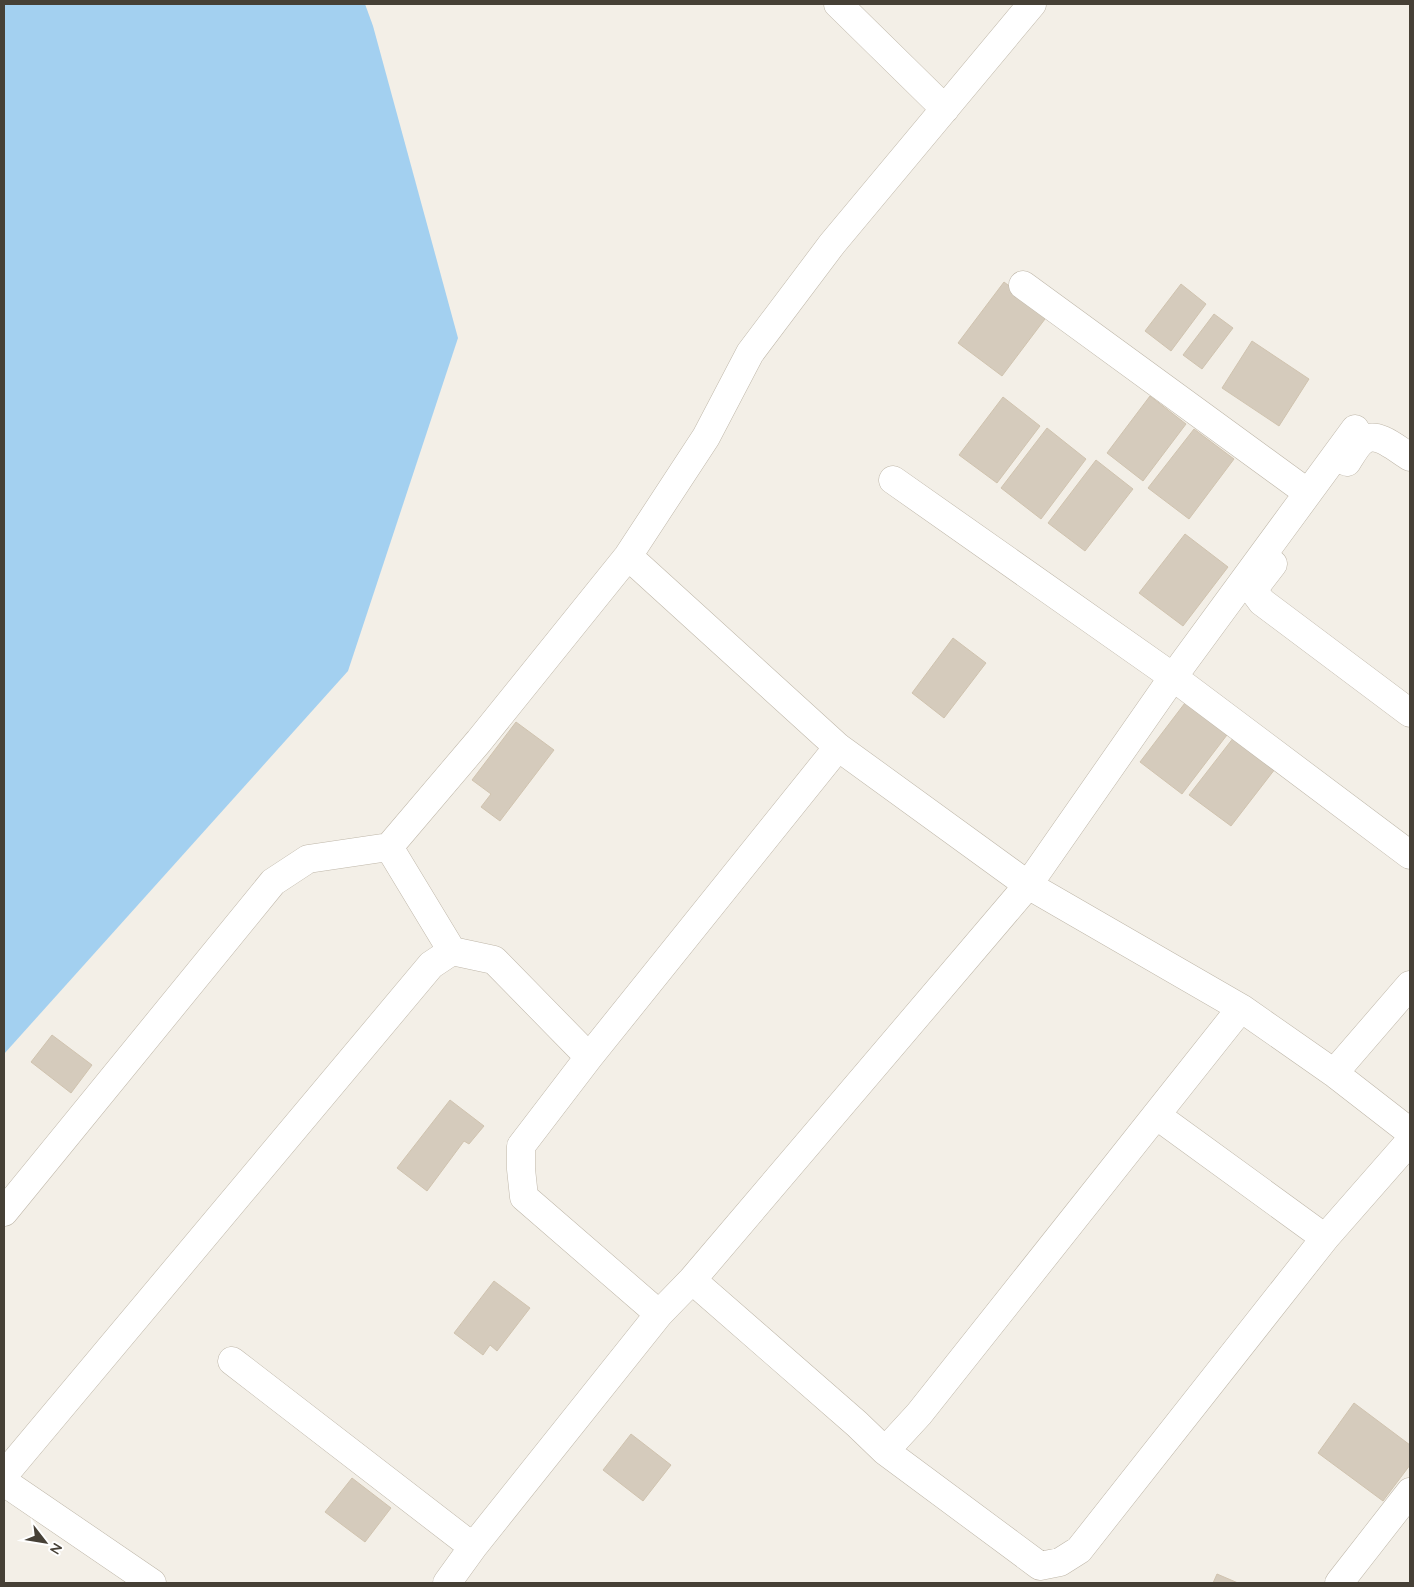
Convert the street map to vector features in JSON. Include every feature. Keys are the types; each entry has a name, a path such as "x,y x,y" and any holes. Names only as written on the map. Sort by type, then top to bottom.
{"street":[{"path":"838,4 944,109"},
{"path":"4,1212 273,882 308,859 389,847 479,741 628,556 706,437 750,353 832,244 1032,4"},
{"path":"1024,285 1308,493"},
{"path":"447,1583 473,1547 659,1314 692,1280 1028,886 1173,677 1355,429"},
{"path":"1410,457 1381,439 1373,437 1363,440 1256,586 1256,594 1262,602 1410,713"},
{"path":"893,480 1173,677 1410,855"},
{"path":"628,556 838,747 1028,886 1241,1008 1334,1073 1410,1132"},
{"path":"659,1314 524,1197 521,1146 589,1057 838,747"},
{"path":"389,847 452,951"},
{"path":"4,1474 431,965 452,951 494,960 589,1057"},
{"path":"1334,1073 1410,985"},
{"path":"885,1451 919,1414 1241,1008"},
{"path":"1156,1115 1324,1238"},
{"path":"692,1280 857,1424 885,1451 1040,1566 1060,1562 1079,1550 1324,1238 1410,1141"},
{"path":"232,1361 473,1547"},
{"path":"4,1482 152,1583"},
{"path":"1338,1583 1410,1492"}],"water":[{"path":"4,4 365,4 373,26 458,338 348,671 4,1054"}],"building":[{"path":"1004,282 1048,315 1002,376 958,343"},
{"path":"1181,284 1206,304 1171,351 1145,331"},
{"path":"1214,314 1233,328 1202,369 1183,355"},
{"path":"1252,341 1309,379 1279,426 1222,388"},
{"path":"1150,396 1186,424 1143,481 1107,453"},
{"path":"1003,397 1040,426 997,483 959,455"},
{"path":"1047,428 1086,459 1041,519 1001,488"},
{"path":"1194,429 1234,459 1189,519 1148,488"},
{"path":"1096,460 1133,489 1085,551 1048,523"},
{"path":"1185,534 1228,567 1183,626 1139,593"},
{"path":"953,638 986,663 944,718 912,693"},
{"path":"1188,699 1230,731 1182,794 1140,762"},
{"path":"516,722 554,750 500,821 481,807 491,794 472,780"},
{"path":"1234,737 1275,769 1231,826 1189,795"},
{"path":"52,1035 92,1065 71,1093 31,1062"},
{"path":"450,1100 484,1126 469,1144 464,1141 427,1191 397,1168"},
{"path":"494,1281 530,1308 497,1351 490,1345 483,1355 454,1333"},
{"path":"1354,1403 1410,1445 1410,1465 1383,1501 1318,1453"},
{"path":"631,1434 671,1465 643,1501 603,1470"},
{"path":"352,1478 391,1508 365,1542 325,1512"},
{"path":"1217,1574 1238,1583 1213,1583"}]}
